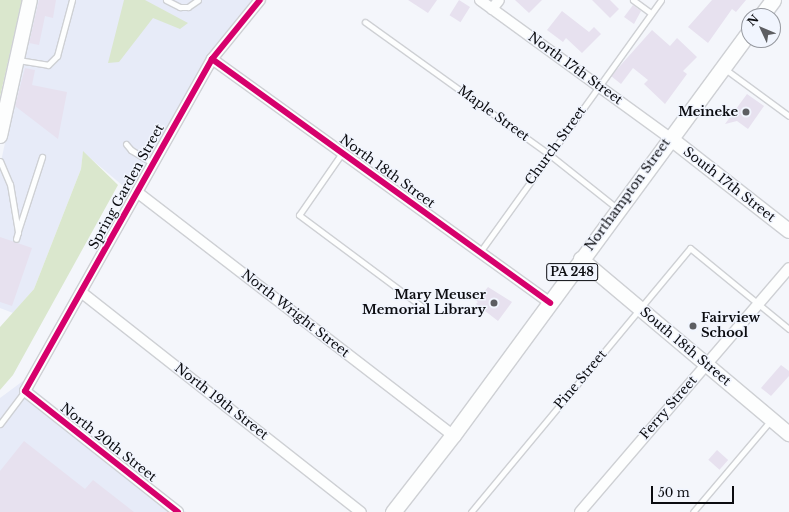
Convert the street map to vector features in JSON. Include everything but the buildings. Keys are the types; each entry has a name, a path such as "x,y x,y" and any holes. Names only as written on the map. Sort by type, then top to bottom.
{"main road":[{"name":"Northampton Street","path":"393,512 453,435 741,42"}],"street":[{"path":"0,136 30,0"},
{"name":"Spring Garden Street","path":"25,391 212,59 260,0"},
{"name":"North 17th Street","path":"480,0 670,138"},
{"path":"492,9 499,0"},
{"name":"North 18th Street","path":"212,59 550,303"},
{"name":"South 17th Street","path":"670,138 789,231"},
{"name":"North Wright Street","path":"137,192 453,435"},
{"name":"South 18th Street","path":"581,259 789,434"},
{"name":"Ferry Street","path":"580,512 789,268"},
{"name":"North 19th Street","path":"81,292 361,512"},
{"name":"North 20th Street","path":"25,391 178,512"}],"lane":[{"path":"17,60 48,65 56,56 72,0"},
{"path":"166,0 180,7 188,7 198,0"},
{"path":"633,0 651,13"},
{"name":"Church Street","path":"480,252 661,0"},
{"name":"Maple Street","path":"365,22 550,155 619,209"},
{"path":"722,67 789,116"},
{"path":"126,144 131,150 153,163"},
{"path":"342,153 299,215 425,309"},
{"path":"16,239 42,157"},
{"path":"0,161 10,184 18,232"},
{"name":"Pine Street","path":"471,512 690,248 758,304"},
{"path":"758,304 789,329"},
{"path":"0,424 25,391"},
{"path":"693,512 771,420"}],"shaded area":[{"path":"36,0 258,0 204,64 129,191 83,152 81,169 34,289 13,313 0,308 0,166"},
{"path":"23,381 186,512 0,512 0,398"}],"green space":[{"path":"0,0 22,0 0,97"},
{"path":"124,0 145,0 188,23 180,29 153,18 119,62 108,63"},
{"path":"83,151 118,185 13,375 0,390 0,327 34,289 81,169"}],"cycle path":[{"path":"178,512 25,391 212,59 260,0"},
{"path":"212,59 550,303"}],"place":[{"name":"Meineke","path":"746,112"},
{"name":"Mary Meuser Memorial Library","path":"494,303"},
{"name":"Fairview School","path":"693,326"}]}
